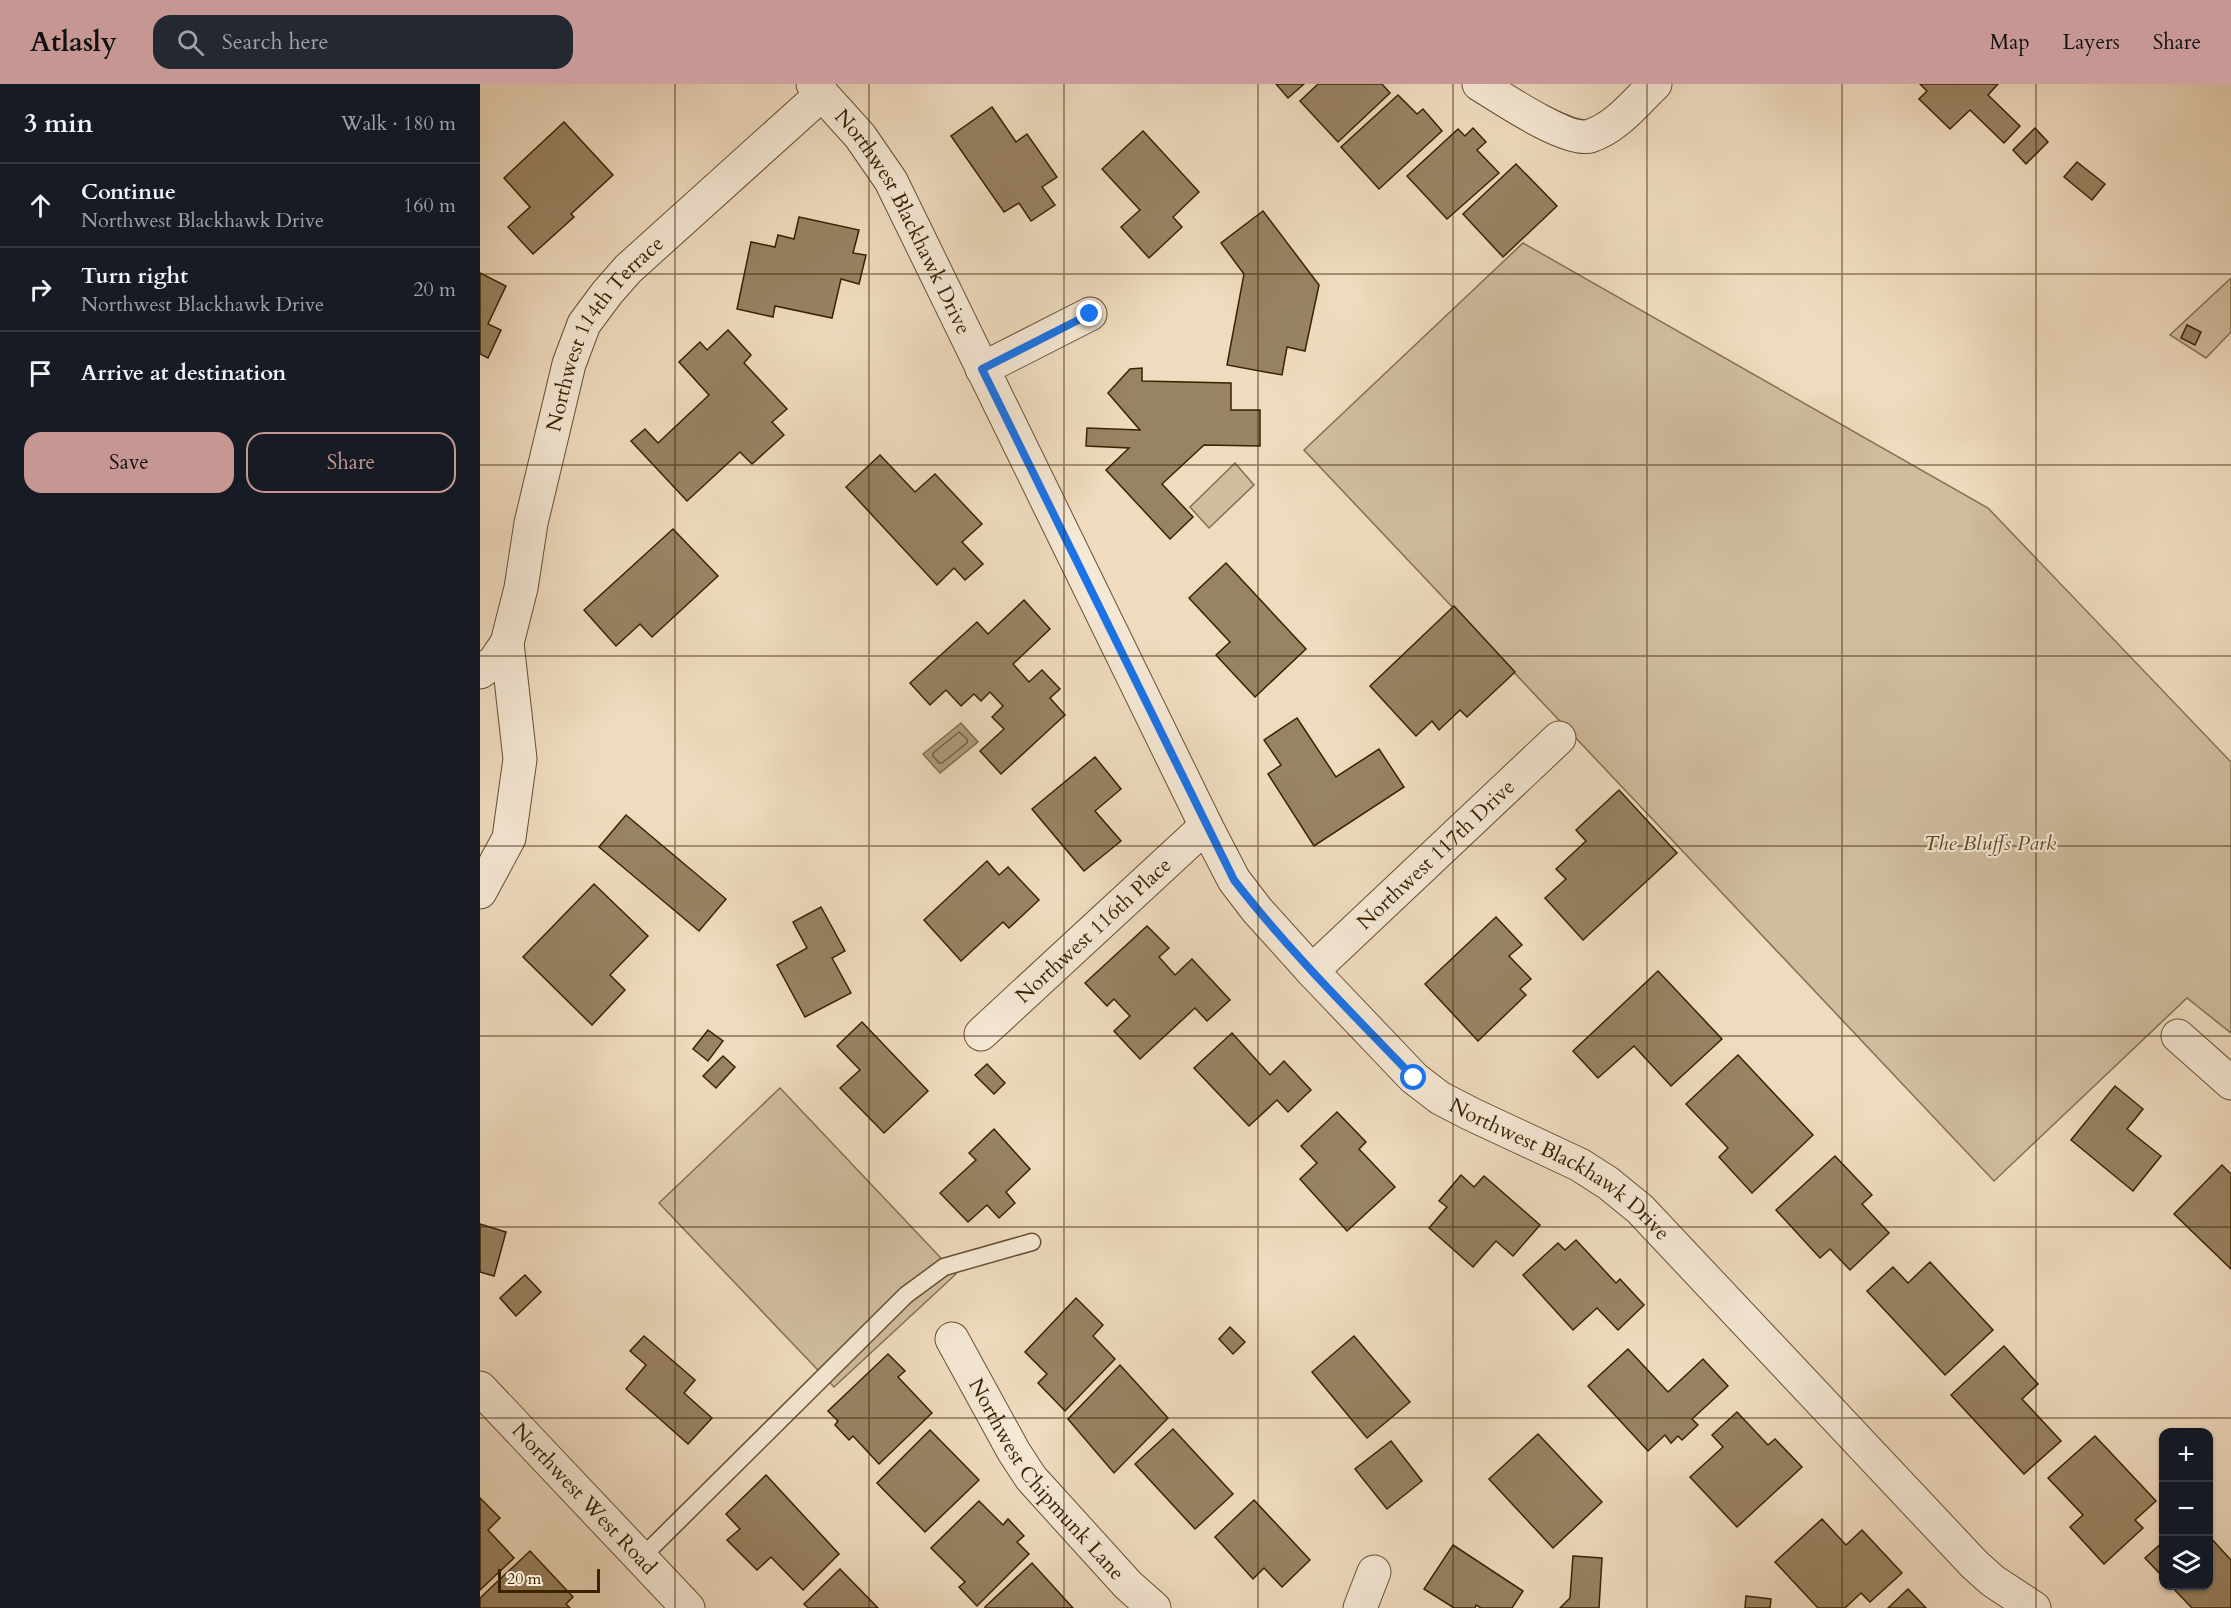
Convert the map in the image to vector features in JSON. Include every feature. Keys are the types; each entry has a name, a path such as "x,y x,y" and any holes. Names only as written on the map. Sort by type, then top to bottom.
{"street":[{"path":"1479,84 1559,130 1582,138 1604,129 1656,84"},
{"name":"Northwest Blackhawk Drive","path":"817,89 860,136 891,181 1206,825 1234,880 1257,910 1414,1078 1440,1098 1580,1165 1608,1183 1640,1209 1975,1565 1993,1581 2034,1608"},
{"name":"Northwest 114th Terrace","path":"480,672 494,662 507,643 521,588 531,523 560,395 584,324 628,269 817,89"},
{"path":"982,369 1090,314"},
{"name":"Northwest 114th Terrace","path":"480,892 509,838 520,759 507,643"},
{"name":"Northwest 117th Drive","path":"1312,971 1559,738"},
{"name":"Northwest 116th Place","path":"981,1034 1206,825"},
{"path":"2178,1036 2231,1083"},
{"name":"Northwest Chipmunk Lane","path":"952,1339 1014,1452 1031,1478 1128,1585 1154,1608"},
{"name":"Northwest West Road","path":"480,1388 684,1606"},
{"path":"1360,1608 1374,1572"}],"lane":[{"path":"641,1558 906,1295 944,1267 1032,1242"}],"green space":[{"name":"The Bluffs Park","path":"1523,243 1988,508 2231,762 2231,1033 2187,998 1994,1181 1304,450"},
{"path":"2231,278 2231,332 2206,358 2170,335"},
{"path":"1235,463 1254,485 1209,528 1190,507"},
{"path":"780,1088 956,1274 834,1387 659,1203"}],"water":[{"path":"961,723 978,742 940,773 923,754"}],"building":[{"path":"1276,84 1304,84 1288,98"},
{"path":"1318,84 1382,84 1390,93 1338,142 1300,101"},
{"path":"1920,84 1998,84 1988,95 2020,126 2004,143 1970,110 1950,129 1919,99 1927,91"},
{"path":"1398,95 1417,114 1423,109 1442,131 1379,189 1341,147"},
{"path":"992,107 1016,142 1027,134 1057,177 1042,187 1055,205 1031,221 1019,203 1004,212 951,136"},
{"path":"564,122 613,175 571,214 574,217 533,254 508,227 530,207 504,178"},
{"path":"1473,128 1486,142 1477,150 1499,173 1447,219 1407,176 1458,129 1465,136"},
{"path":"2035,128 2048,142 2026,164 2013,150"},
{"path":"1143,131 1199,192 1173,217 1182,227 1149,258 1121,227 1140,210 1102,169"},
{"path":"2077,162 2105,184 2092,200 2064,177"},
{"path":"1516,164 1557,206 1503,257 1463,214"},
{"path":"1263,211 1319,285 1305,351 1287,347 1282,375 1227,365 1244,274 1221,243"},
{"path":"799,217 859,230 853,253 866,255 859,284 841,279 832,318 775,306 773,317 737,309 751,242 775,247 778,235 794,239"},
{"path":"480,273 506,286 488,324 501,330 488,358 480,354"},
{"path":"2187,325 2201,332 2195,345 2181,338"},
{"path":"728,330 751,355 744,363 787,409 772,422 784,435 752,464 740,452 687,501 631,441 645,429 658,443 709,395 679,362 700,342 707,350"},
{"path":"1142,368 1142,381 1231,383 1231,410 1260,410 1260,446 1204,445 1162,484 1193,517 1170,539 1106,470 1129,448 1086,446 1087,428 1140,430 1108,393 1130,369"},
{"path":"880,455 915,492 935,474 982,524 962,542 983,564 965,580 954,568 937,585 846,487"},
{"path":"673,529 718,576 652,637 640,624 616,646 584,610"},
{"path":"1226,563 1306,649 1255,697 1216,655 1230,642 1189,598"},
{"path":"1024,600 1050,629 1013,664 1029,682 1042,670 1060,689 1050,698 1065,715 1001,774 980,751 1004,729 992,717 1003,706 990,692 981,701 974,694 961,706 946,690 930,705 910,683 977,622 988,634"},
{"path":"1454,606 1515,672 1467,717 1460,710 1439,730 1432,721 1416,736 1370,686"},
{"path":"1297,718 1336,777 1379,749 1404,787 1314,846 1268,774 1281,765 1264,740"},
{"path":"1095,757 1121,789 1095,811 1121,841 1084,871 1032,809"},
{"path":"1619,790 1677,853 1583,940 1545,898 1566,879 1556,869 1586,841 1576,830"},
{"path":"626,815 726,899 699,931 599,847"},
{"path":"987,861 999,875 1008,867 1039,900 1009,928 1003,922 961,961 924,920"},
{"path":"594,884 648,936 610,975 625,990 592,1025 523,957"},
{"path":"821,907 845,951 832,958 851,993 805,1017 777,965 807,948 793,922"},
{"path":"1496,917 1522,945 1509,956 1531,979 1520,989 1526,995 1478,1041 1425,984"},
{"path":"1147,926 1169,948 1159,957 1175,975 1192,959 1230,1000 1207,1021 1195,1008 1140,1059 1114,1031 1130,1016 1114,999 1107,1006 1085,983"},
{"path":"1658,971 1722,1039 1671,1086 1634,1046 1598,1078 1573,1051"},
{"path":"862,1022 928,1091 884,1133 840,1088 860,1070 837,1046"},
{"path":"708,1030 723,1041 708,1061 693,1049"},
{"path":"1232,1033 1270,1075 1284,1061 1311,1090 1288,1112 1277,1100 1249,1126 1194,1068"},
{"path":"1738,1055 1813,1135 1752,1193 1719,1157 1728,1148 1686,1104"},
{"path":"723,1056 735,1067 716,1088 703,1076"},
{"path":"987,1064 1005,1083 994,1094 975,1075"},
{"path":"2115,1086 2143,1109 2127,1129 2161,1156 2133,1191 2071,1140"},
{"path":"1337,1112 1366,1142 1359,1149 1395,1187 1347,1231 1300,1179 1317,1163 1301,1146"},
{"path":"994,1129 1030,1169 1006,1192 1015,1203 999,1218 987,1205 968,1222 940,1193 976,1160 969,1153"},
{"path":"1835,1156 1872,1195 1862,1204 1889,1233 1850,1270 1830,1249 1820,1258 1776,1210"},
{"path":"2222,1165 2231,1174 2231,1269 2174,1214"},
{"path":"1461,1175 1474,1187 1484,1176 1540,1225 1513,1256 1496,1241 1473,1267 1429,1228 1447,1207 1439,1201"},
{"path":"480,1224 506,1232 494,1276 480,1272"},
{"path":"1576,1240 1616,1283 1620,1279 1644,1305 1618,1330 1597,1308 1573,1330 1523,1275 1558,1243 1565,1250"},
{"path":"1930,1262 1993,1330 1945,1375 1867,1291 1893,1267 1908,1283"},
{"path":"525,1275 541,1292 516,1316 500,1298"},
{"path":"1076,1298 1103,1325 1093,1336 1115,1359 1065,1411 1038,1383 1047,1374 1025,1352"},
{"path":"1230,1327 1245,1342 1233,1354 1219,1339"},
{"path":"644,1336 695,1380 684,1393 712,1418 688,1444 626,1389 646,1365 630,1351"},
{"path":"1354,1336 1410,1402 1367,1438 1312,1372"},
{"path":"2004,1346 2038,1384 2022,1399 2061,1441 2024,1474 1951,1395"},
{"path":"1628,1349 1668,1392 1703,1359 1728,1386 1692,1419 1698,1425 1682,1440 1678,1436 1671,1443 1665,1435 1648,1451 1588,1386"},
{"path":"888,1354 905,1371 898,1377 932,1413 879,1464 853,1436 849,1440 835,1425 838,1421 828,1411"},
{"path":"1120,1365 1168,1418 1114,1473 1068,1419"},
{"path":"1737,1412 1768,1445 1775,1439 1802,1467 1737,1527 1690,1477 1723,1447 1712,1435"},
{"path":"1173,1429 1233,1494 1195,1529 1135,1464"},
{"path":"930,1430 979,1480 925,1532 877,1483"},
{"path":"1538,1434 1602,1502 1553,1548 1489,1479"},
{"path":"2095,1436 2156,1501 2135,1520 2143,1528 2104,1564 2070,1527 2083,1515 2048,1478"},
{"path":"1391,1441 1422,1481 1387,1509 1355,1469"},
{"path":"766,1475 839,1554 803,1590 771,1557 757,1570 727,1540 740,1529 726,1514"},
{"path":"480,1498 500,1518 488,1530 514,1558 480,1590"},
{"path":"1254,1500 1310,1560 1282,1587 1264,1568 1253,1579 1215,1537"},
{"path":"979,1501 1003,1525 1008,1519 1024,1536 1017,1542 1029,1554 977,1606 959,1587 965,1582 931,1548"},
{"path":"1822,1519 1846,1545 1862,1530 1902,1573 1870,1602 1861,1593 1845,1608 1818,1608 1775,1562"},
{"path":"2213,1540 2231,1560 2231,1608 2192,1608 2175,1590 2213,1590"},
{"path":"1453,1545 1523,1591 1512,1608 1481,1608 1476,1605 1475,1608 1454,1608 1424,1589"},
{"path":"2159,1545 2159,1573 2145,1558"},
{"path":"530,1551 573,1597 566,1604 570,1608 480,1608 480,1598"},
{"path":"1573,1556 1602,1558 1599,1608 1560,1608 1570,1598"},
{"path":"1032,1563 1073,1608 985,1608 985,1607"},
{"path":"840,1569 878,1608 808,1608 804,1604"},
{"path":"1908,1589 1926,1608 1888,1608"},
{"path":"1746,1596 1771,1599 1770,1608 1745,1608"}],"route":[{"path":"1090,314 982,369 1234,880 1257,910 1312,971 1414,1078"}]}
